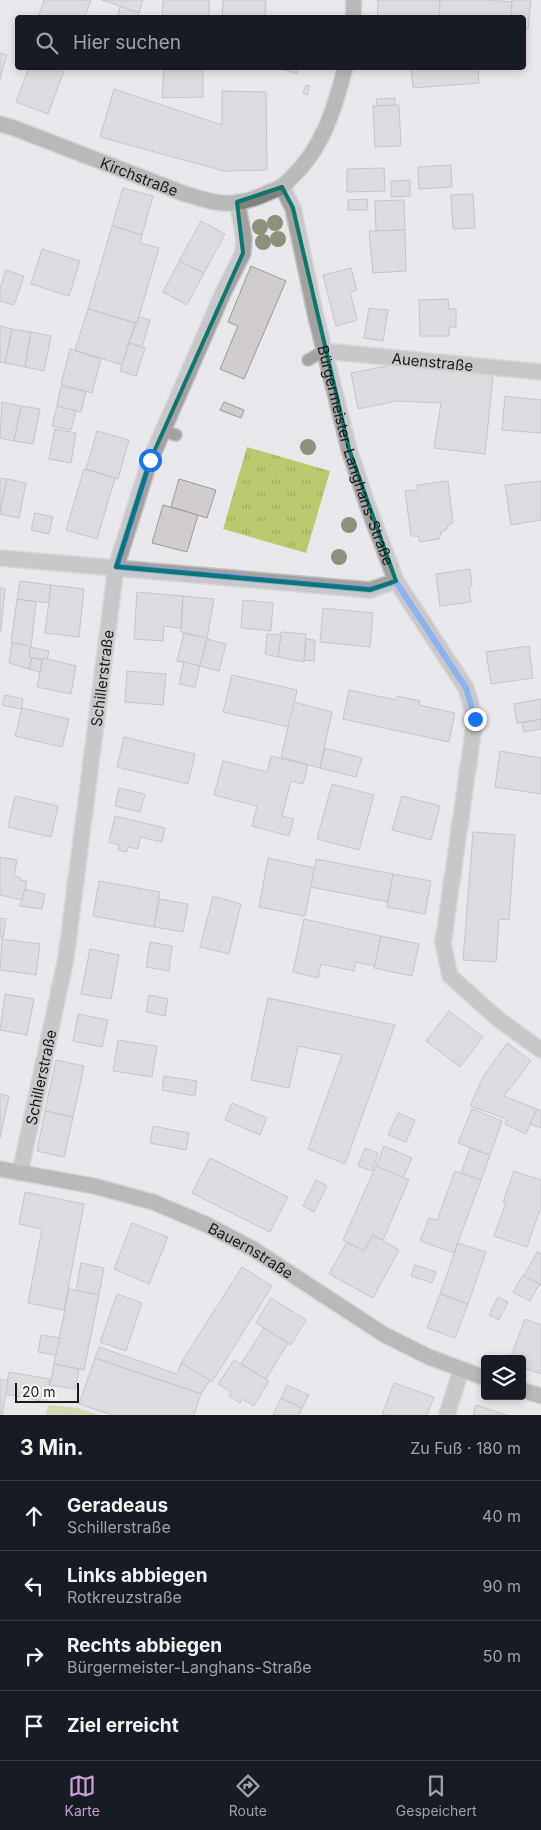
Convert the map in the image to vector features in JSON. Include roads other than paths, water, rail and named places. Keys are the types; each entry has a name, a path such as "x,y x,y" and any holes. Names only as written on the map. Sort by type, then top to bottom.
{"main road":[{"path":"353,15 354,0"},
{"path":"282,187 312,154 329,121 344,70"},
{"name":"Kirchstraße","path":"0,124 185,194 223,203 259,197 282,187"},
{"name":"Bauernstraße","path":"0,1169 94,1186 153,1202 205,1224 258,1252 383,1334 429,1357 481,1377"},
{"path":"526,1391 541,1396"}],"street":[{"name":"Bürgermeister-Langhans-Straße","path":"282,187 292,208 324,351 349,449 367,504 396,582 466,688 475,719 443,943 450,976 498,1019 541,1050"},
{"name":"Schillerstraße","path":"20,1173 67,950 116,567 149,464 170,433 223,293 243,253 244,238 237,202"},
{"name":"Auenstraße","path":"324,351 541,372"},
{"path":"0,558 370,590 396,582"},
{"path":"447,1415 461,1370"}],"lane":[{"path":"308,360 324,351"}]}
